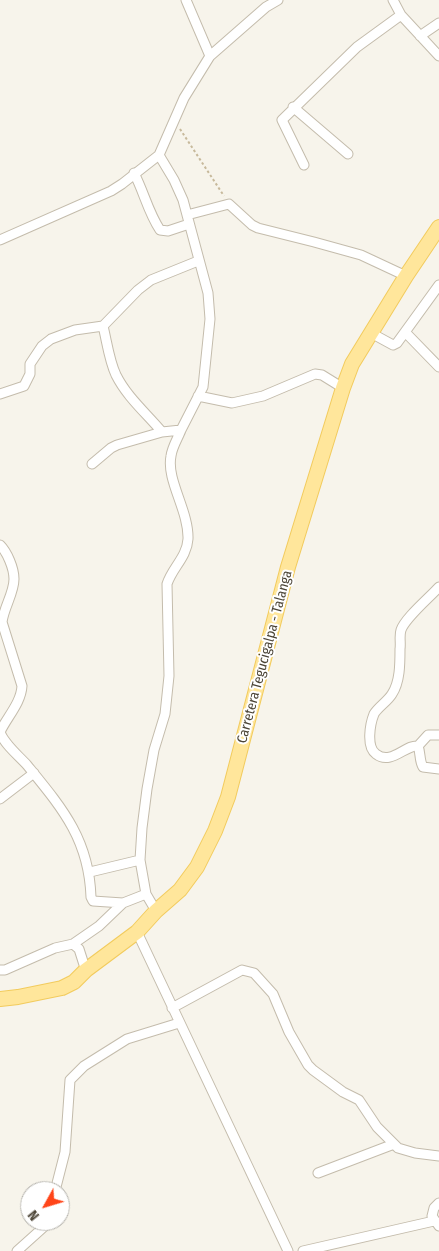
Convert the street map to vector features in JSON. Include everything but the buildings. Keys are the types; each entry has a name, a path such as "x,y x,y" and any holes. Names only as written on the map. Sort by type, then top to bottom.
{"main road":[{"name":"Carretera Tegucigalpa - Talanga","path":"0,999 62,988 74,982 137,932 156,911 180,890 197,867 215,831 228,797 288,567 352,364 406,276 439,227"}],"street":[{"path":"186,0 210,56"},
{"path":"0,240 111,191 159,155 184,98 210,56 266,7 278,0"},
{"path":"393,0 401,15 439,56"},
{"path":"304,165 282,120 293,107 357,47 401,15"},
{"path":"420,36 439,23"},
{"path":"293,107 348,154"},
{"path":"156,911 146,894 140,860 142,828 154,750 165,714 169,676 167,584 170,575 184,555 188,540 184,512 171,468 171,456 181,430 204,387 210,319 208,293 183,200 159,155"},
{"path":"134,173 147,208 160,230 168,232 188,219 229,204 252,225 258,228 361,256 406,276"},
{"path":"0,394 24,386 30,374 30,364 42,346 51,339 74,330 104,326 138,290 151,280 198,261"},
{"path":"371,333 393,345 400,341 439,285"},
{"path":"104,326 116,375 126,391 162,432"},
{"path":"406,332 439,367"},
{"path":"198,396 232,403 264,396 315,374 322,375 343,388"},
{"path":"92,464 111,448 162,432 181,430"},
{"path":"0,545 9,560 14,578 3,612 2,622 22,686 17,702 6,718 0,732 2,738 34,773 70,820 86,857 90,872 91,897 93,901 123,903"},
{"path":"439,587 401,630 398,679 392,694 375,713 371,726 370,748 381,757 391,757 400,754 410,746 418,746 428,735 439,735"},
{"path":"418,746 420,762 423,767 439,769"},
{"path":"0,798 34,773"},
{"path":"90,872 140,860"},
{"path":"0,970 5,970 55,948 73,944 99,926 123,903 146,894"},
{"path":"137,932 288,1251"},
{"path":"73,944 79,950 86,971"},
{"path":"172,1008 242,970 254,973 273,994 288,1032 308,1065 343,1092 359,1100 377,1127 398,1148 415,1153 439,1156"},
{"path":"58,1181 65,1152 70,1080 84,1066 127,1039 179,1023"},
{"path":"318,1173 394,1144"},
{"path":"303,1251 437,1224 432,1216 434,1208 439,1203"},
{"path":"17,1251 39,1231"}],"path":[{"path":"174,120 229,204"}]}
